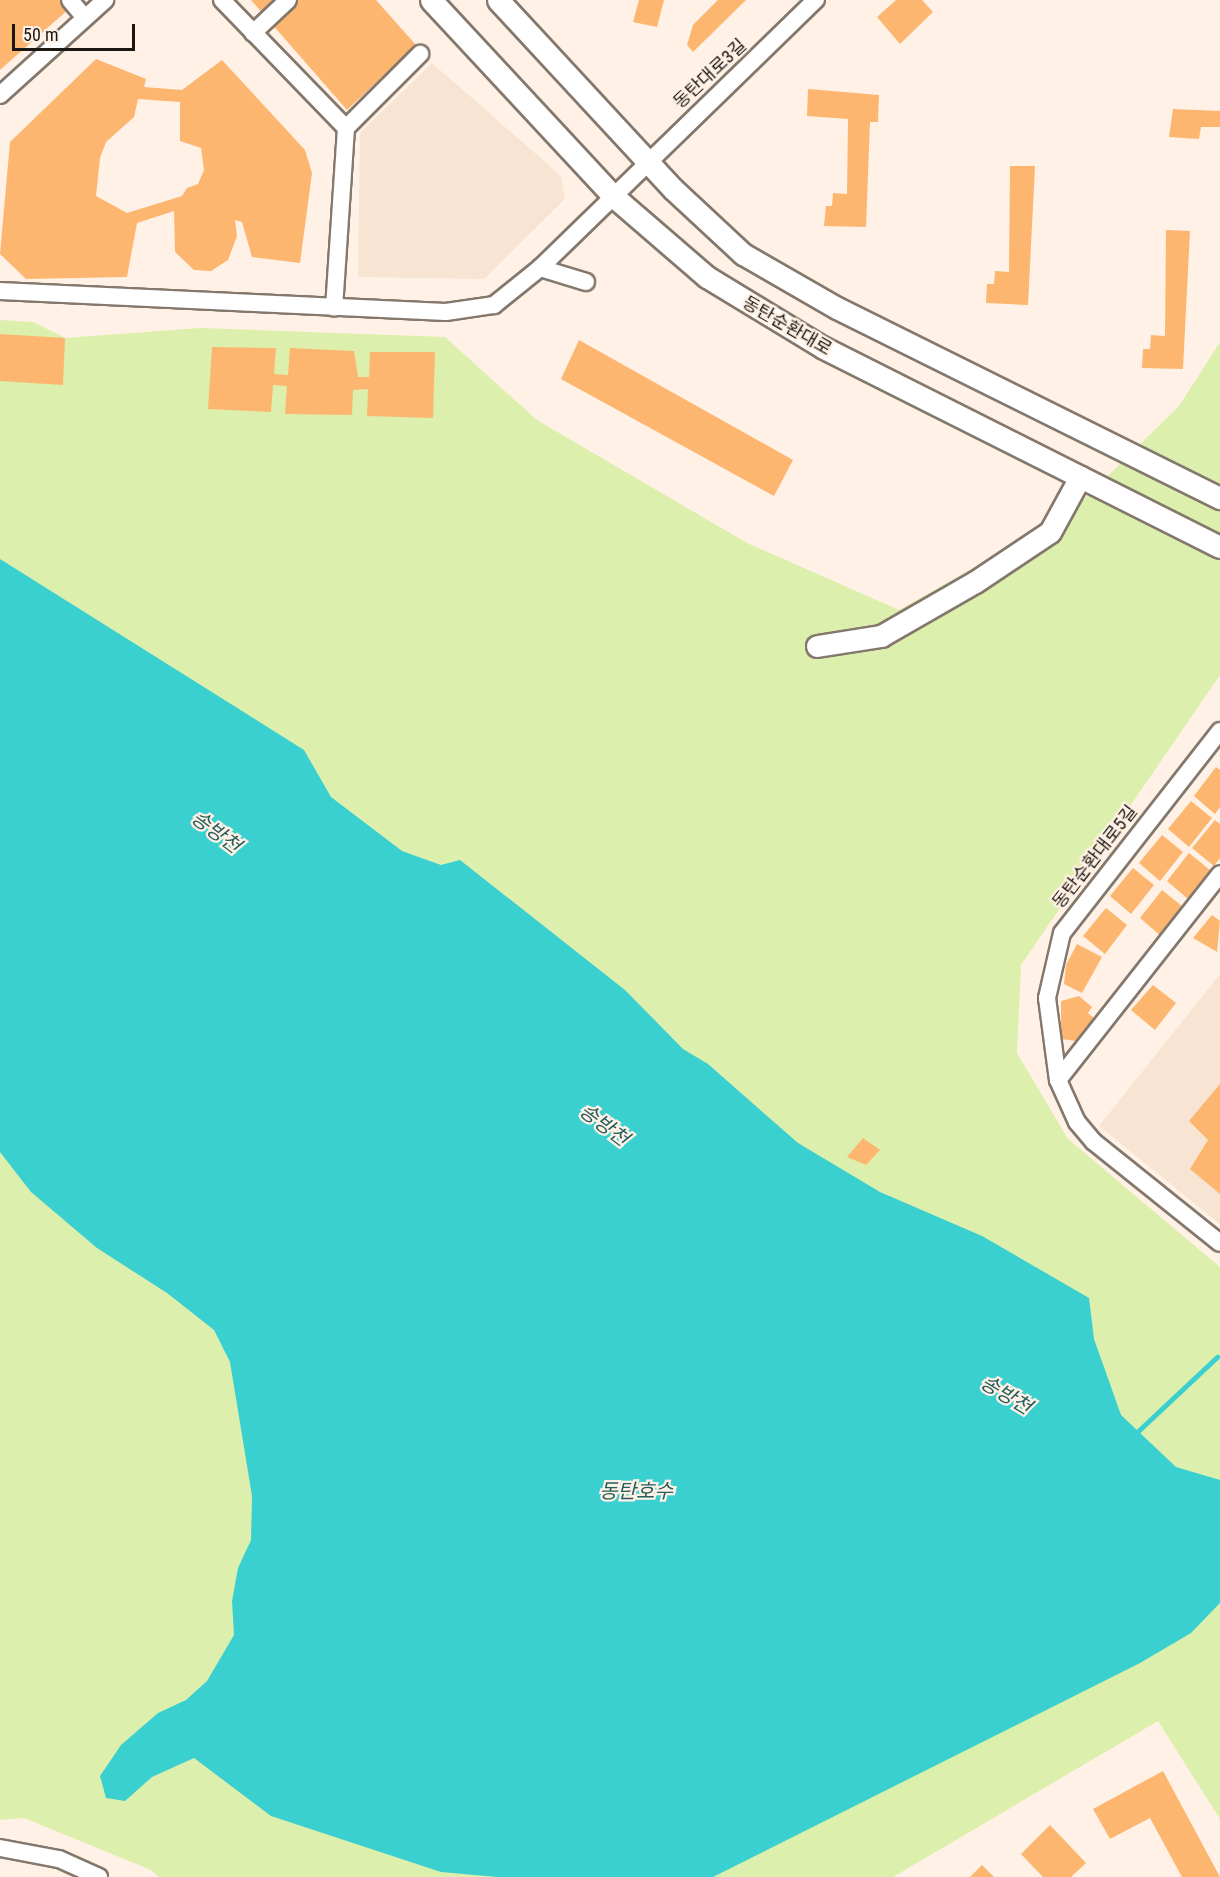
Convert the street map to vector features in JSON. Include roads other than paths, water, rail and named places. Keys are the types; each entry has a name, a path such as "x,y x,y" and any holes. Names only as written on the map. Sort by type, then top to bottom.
{"main road":[{"name":"동탄순환대로","path":"430,0 614,196 707,277 777,323 1220,548"},
{"path":"498,0 706,222 743,254 779,277 1220,498"},
{"path":"817,646 881,636 975,582 1050,532 1080,477"}],"street":[{"path":"70,0 86,18"},
{"path":"0,95 105,0"},
{"path":"222,0 346,128"},
{"path":"253,33 288,0"},
{"name":"동탄대로3길","path":"0,291 334,308 472,311 494,305 540,268 632,178 647,160 816,0"},
{"path":"334,308 346,128 420,54"},
{"path":"540,268 586,282"},
{"name":"동탄순환대로5길","path":"1220,731 1062,933 1047,998 1058,1080 1077,1122 1094,1142 1220,1243"},
{"path":"1058,1080 1220,874"},
{"path":"0,1848 59,1859 99,1877"}],"water":[{"name":"동탄호수","path":"0,559 304,750 331,797 402,851 441,865 460,860 625,990 683,1049 708,1064 798,1143 880,1192 982,1236 1089,1298 1094,1339 1121,1415 1176,1467 1220,1480 1220,1603 1191,1633 1140,1663 713,1877 497,1877 441,1872 271,1816 194,1758 152,1777 125,1801 106,1798 100,1776 121,1745 158,1713 186,1700 207,1681 234,1635 232,1601 238,1568 251,1540 252,1496 230,1362 214,1330 167,1293 97,1248 31,1192 0,1152"}],"waterway":[{"path":"1137,1432 1217,1357"}],"water label":[{"name":"송방천","path":"216,832"},
{"name":"송방천","path":"604,1125"},
{"name":"송방천","path":"1006,1395"}]}
